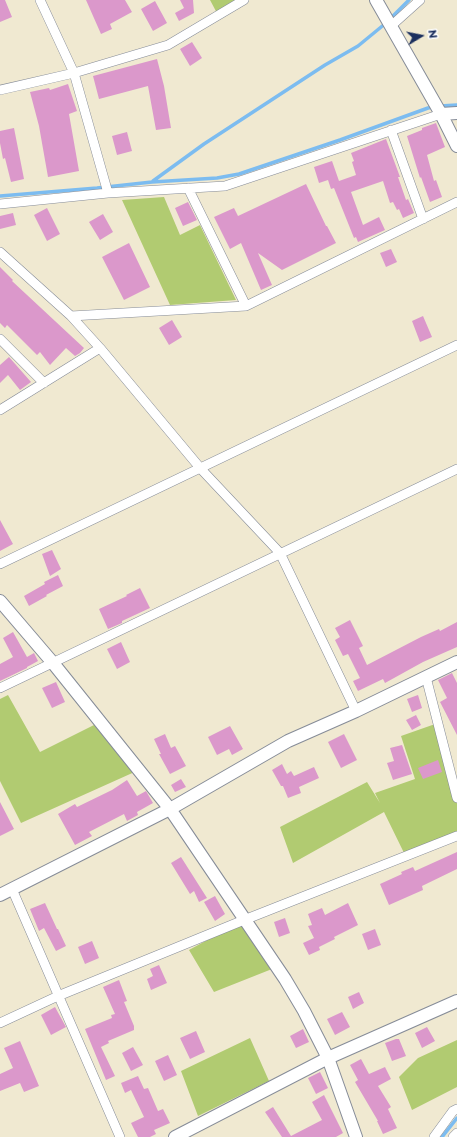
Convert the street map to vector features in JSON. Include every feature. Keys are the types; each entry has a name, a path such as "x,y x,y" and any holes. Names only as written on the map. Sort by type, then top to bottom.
{"street":[{"path":"40,0 74,73 108,193"},
{"path":"0,90 74,73 168,45 244,0"},
{"path":"376,0 441,114 457,146"},
{"path":"388,21 420,0"},
{"path":"0,204 108,193 225,186 441,114 457,113"},
{"path":"391,130 423,219"},
{"path":"188,188 246,306"},
{"path":"71,316 246,306 457,202"},
{"path":"0,254 71,316 100,348 201,468 280,553 356,711"},
{"path":"0,339 44,383"},
{"path":"0,564 457,345"},
{"path":"0,410 100,348"},
{"path":"0,688 457,469"},
{"path":"0,601 53,662 170,809 289,985 328,1058 353,1136"},
{"path":"0,894 170,809 288,741 356,711 457,662"},
{"path":"426,677 457,798"},
{"path":"0,1023 58,996 244,920 457,836"},
{"path":"12,889 120,1137"},
{"path":"175,1137 328,1058 457,1001"},
{"path":"434,1137 453,1111 457,1109"},
{"path":"454,1137 457,1133"}],"green space":[{"path":"210,0 244,0 218,15"},
{"path":"164,197 180,235 200,225 236,300 170,305 122,200"},
{"path":"8,695 40,752 100,722 139,770 21,823 0,781 0,699"},
{"path":"438,723 457,798 457,836 406,857 384,812 293,863 280,827 367,782 380,803 375,793 415,779 401,736"},
{"path":"244,920 272,969 214,992 189,950"},
{"path":"250,1038 269,1081 198,1116 181,1071"},
{"path":"457,1040 457,1087 412,1110 399,1077 418,1058"}],"building":[{"path":"0,0 5,0 12,17 0,22"},
{"path":"86,0 125,0 132,12 110,24 112,29 101,34"},
{"path":"180,0 193,0 194,13 179,21 175,13 184,8"},
{"path":"155,1 167,23 153,31 141,9"},
{"path":"192,42 202,58 190,66 180,49"},
{"path":"157,59 164,86 171,128 156,130 148,86 99,99 93,76"},
{"path":"68,84 77,111 69,114 79,171 48,177 39,126 30,92 49,88 50,90"},
{"path":"436,123 445,147 427,155 434,181 436,180 442,197 430,202 421,177 420,178 407,136"},
{"path":"14,128 24,179 11,182 5,158 3,159 0,143 0,131"},
{"path":"127,132 132,151 117,155 112,136"},
{"path":"386,139 400,177 398,177 406,200 408,199 414,213 403,218 399,209 397,210 393,202 390,203 383,181 351,192 363,225 379,217 385,230 358,242 356,237 354,238 334,188 331,189 328,180 319,183 314,167 332,161 339,181 356,175 351,153"},
{"path":"306,184 326,226 336,243 282,270 258,253 272,285 261,290 241,243 230,249 214,217 234,208 238,216"},
{"path":"188,202 197,220 183,226 175,208"},
{"path":"47,208 60,234 47,241 34,215"},
{"path":"13,213 16,225 0,229 0,216"},
{"path":"103,214 113,232 100,240 89,222"},
{"path":"129,243 150,287 124,300 102,257"},
{"path":"391,249 397,262 386,267 380,253"},
{"path":"0,267 13,280 12,281 84,348 80,353 75,356 66,348 50,365 40,352 37,355 7,325 5,328 0,323"},
{"path":"423,316 432,337 420,342 412,321"},
{"path":"172,320 182,337 169,345 159,328"},
{"path":"9,357 31,382 20,390 8,375 0,383 0,365"},
{"path":"0,520 13,544 0,551"},
{"path":"52,550 61,569 50,576 42,554"},
{"path":"58,575 63,586 29,606 24,596 45,584 44,582"},
{"path":"140,588 150,608 108,629 99,609"},
{"path":"350,620 363,646 359,648 367,665 421,637 439,629 440,631 457,622 457,647 423,662 385,683 383,679 358,691 353,681 360,678 348,654 343,656 335,640 340,637 335,628"},
{"path":"13,632 27,657 34,653 38,661 0,681 0,664 13,657 3,638"},
{"path":"121,642 130,662 117,669 107,649"},
{"path":"452,673 457,683 457,735 440,702 447,698 438,680"},
{"path":"56,682 65,702 52,708 42,688"},
{"path":"418,695 422,708 412,712 407,699"},
{"path":"416,715 421,725 412,730 406,720"},
{"path":"230,726 243,749 232,755 229,749 217,755 208,737"},
{"path":"165,734 171,748 175,746 186,766 170,774 159,754 161,754 154,739"},
{"path":"344,734 357,760 341,768 328,742"},
{"path":"402,745 412,774 393,780 387,763 394,761 390,748"},
{"path":"438,760 442,772 423,779 418,768"},
{"path":"282,764 287,774 291,771 294,776 314,767 319,778 299,787 301,793 288,798 283,786 281,786 272,770"},
{"path":"181,779 186,787 175,792 171,785"},
{"path":"127,780 137,796 146,791 153,803 137,812 138,815 127,821 124,814 89,832 92,836 75,845 58,814 75,804 77,807 112,790"},
{"path":"0,802 14,829 0,836"},
{"path":"457,852 457,869 422,886 423,890 389,905 380,884 413,867 415,871"},
{"path":"181,857 207,898 199,902 194,891 190,894 171,863"},
{"path":"215,896 225,914 215,921 204,902"},
{"path":"45,903 66,946 56,951 44,928 39,931 30,909"},
{"path":"348,903 358,925 334,937 335,939 319,947 320,950 309,955 303,943 314,938 308,926 312,925 308,914 322,908 325,915"},
{"path":"285,918 290,933 279,937 274,922"},
{"path":"375,929 381,945 368,950 362,934"},
{"path":"92,941 99,958 85,964 78,947"},
{"path":"159,965 167,983 151,990 147,979 153,976 150,969"},
{"path":"119,980 127,1001 124,1002 134,1026 134,1030 108,1041 109,1043 101,1047 115,1076 106,1080 85,1029 112,1018 111,1015 115,1014 103,987"},
{"path":"359,992 364,1003 353,1009 348,997"},
{"path":"55,1007 66,1027 51,1035 41,1015"},
{"path":"342,1012 350,1027 335,1035 327,1019"},
{"path":"427,1027 435,1041 422,1048 415,1033"},
{"path":"303,1029 309,1042 296,1048 290,1036"},
{"path":"196,1031 205,1052 190,1059 180,1038"},
{"path":"399,1039 406,1056 392,1061 385,1043"},
{"path":"20,1041 39,1086 24,1092 20,1083 0,1091 0,1074 13,1068 4,1048"},
{"path":"133,1047 143,1065 131,1071 122,1053"},
{"path":"168,1055 177,1075 164,1081 155,1061"},
{"path":"361,1059 369,1074 385,1067 391,1079 378,1086 391,1107 388,1109 397,1128 383,1134 378,1121 355,1082 358,1080 350,1065"},
{"path":"320,1072 328,1088 316,1094 308,1078"},
{"path":"138,1076 144,1089 148,1088 158,1111 163,1109 170,1123 154,1130 156,1134 150,1137 138,1137 131,1123 144,1117 131,1090 125,1093 121,1083"},
{"path":"324,1095 343,1133 336,1137 282,1137 265,1112 273,1107 291,1136 322,1120 312,1102"}],"waterway":[{"path":"390,19 409,0"},
{"path":"153,181 204,144 325,65 358,46 386,23"},
{"path":"440,106 457,105"},
{"path":"0,196 152,182 217,178 239,174 434,107"},
{"path":"442,1137 457,1118"}]}
